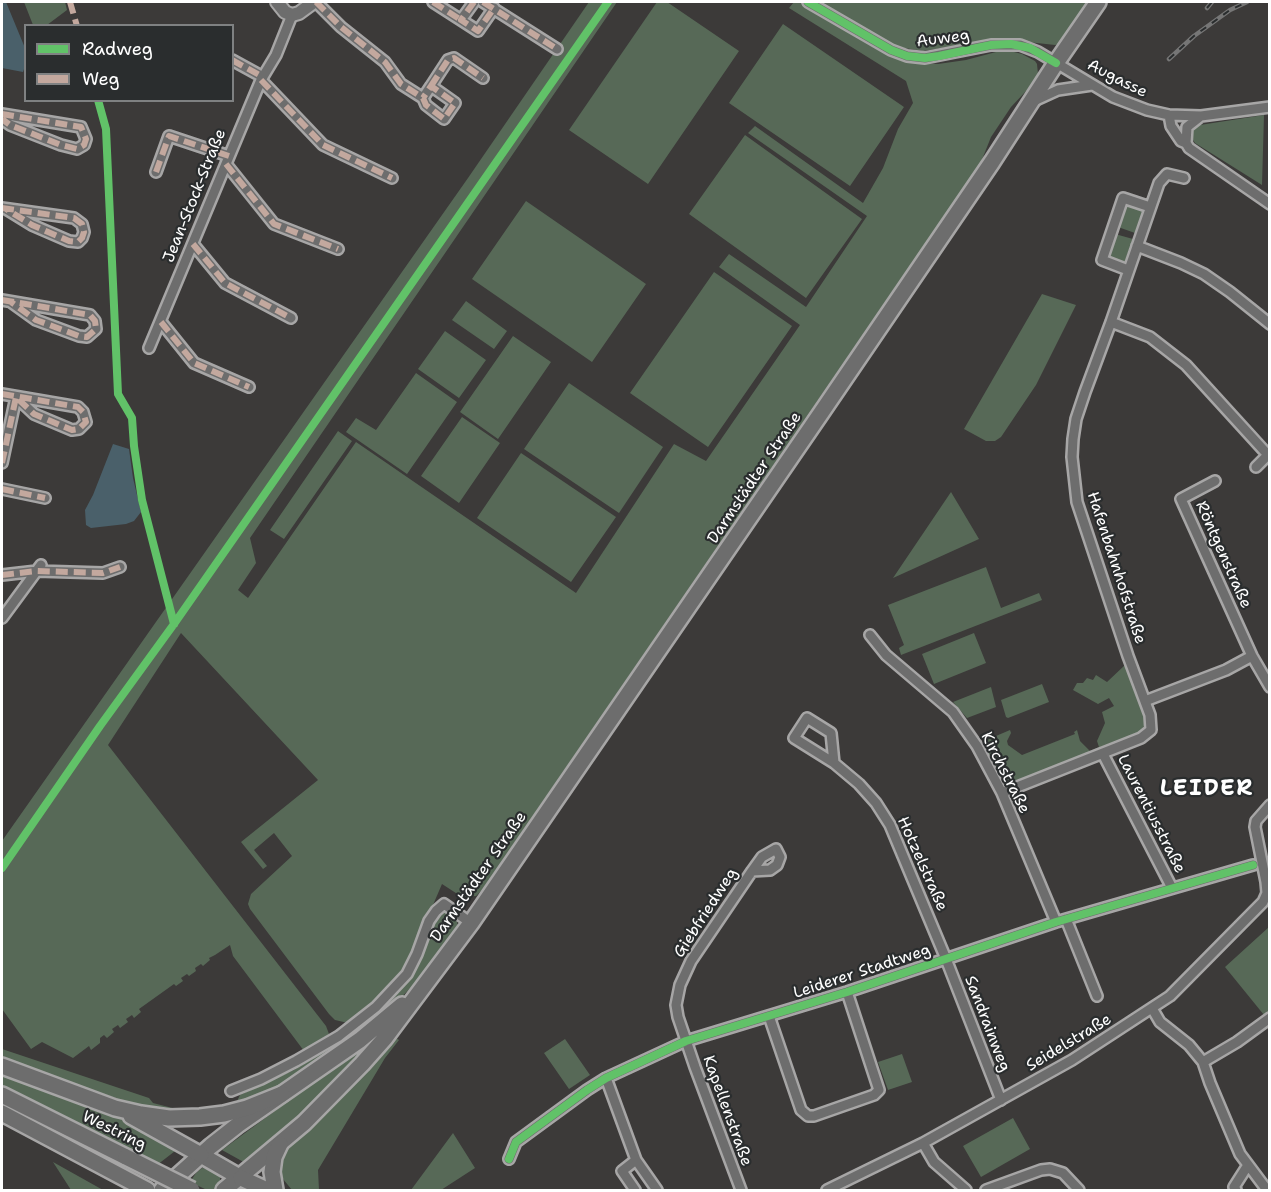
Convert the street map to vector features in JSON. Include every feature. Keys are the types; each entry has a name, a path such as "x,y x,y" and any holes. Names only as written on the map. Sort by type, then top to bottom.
{"main road":[{"name":"Darmstädter Straße","path":"224,1191 280,1144 328,1099 375,1049 471,923 821,413 1098,2"},
{"name":"Darmstädter Straße","path":"162,1191 239,1124 360,1040 406,1001 435,970"},
{"path":"2,1066 115,1108 169,1118 200,1117 247,1108 282,1094"},
{"name":"Westring","path":"2,1097 192,1191"},
{"path":"115,1108 267,1191"},
{"path":"2,1113 139,1188"},
{"path":"275,1191 272,1172 274,1157 280,1144"},
{"path":"183,1172 184,1191"}],"street":[{"path":"277,2 285,12 292,15 315,2 341,27 385,62 401,84 423,98 426,105 444,119 455,103 431,86"},
{"path":"433,2 478,31 494,8"},
{"path":"460,20 474,2"},
{"path":"483,2 557,49"},
{"name":"Auweg","path":"808,2 891,50 907,56 939,56 991,45 1011,44 1030,48 1056,63"},
{"name":"Jean-Stock-Straße","path":"150,348 227,160 292,15"},
{"path":"423,98 448,60 454,58 483,78"},
{"path":"234,61 262,78 323,145 392,178"},
{"name":"Augasse","path":"1056,63 1137,108 1169,115 1202,116 1269,107"},
{"path":"1030,103 1058,90 1095,86"},
{"path":"2,114 81,127 86,139 84,145 77,149 61,146 10,125 2,119"},
{"path":"1169,115 1181,141 1269,204"},
{"path":"1186,143 1187,127 1202,116"},
{"path":"156,172 170,136 211,149 227,160 274,224 338,249"},
{"name":"Hafenbahnhofstraße","path":"1103,754 1141,738 1150,730 1150,715 1077,502 1072,448 1076,419 1159,183 1164,175 1172,174 1184,178"},
{"path":"1128,270 1102,260 1123,198 1150,207"},
{"path":"4,209 74,218 82,224 84,232 78,242 69,241 32,225 4,209"},
{"path":"194,244 225,283 291,318"},
{"path":"1137,246 1204,274 1230,291 1269,324"},
{"path":"6,301 90,315 95,321 96,329 87,338 79,336 36,320 6,301"},
{"path":"161,322 194,363 249,387"},
{"path":"1112,322 1150,337 1186,365 1268,455 1256,467"},
{"path":"2,394 78,407 83,412 86,422 79,429 72,430 34,414 16,397"},
{"path":"2,463 16,397"},
{"name":"Röntgenstraße","path":"1215,481 1181,499 1252,656 1269,687"},
{"path":"2,489 45,498"},
{"path":"2,575 39,568 103,573 120,567"},
{"path":"2,618 39,568"},
{"name":"Kirchstraße","path":"870,635 886,655 953,712 977,746 1002,793 1056,922"},
{"path":"1145,701 1226,670 1252,656"},
{"name":"Hotzelstraße","path":"834,763 831,734 807,718 795,738 834,763 860,784 876,803 890,825 946,959"},
{"path":"1002,793 1103,754"},
{"name":"Laurentiusstraße","path":"1103,754 1172,888"},
{"name":"Seidelstraße","path":"827,1191 923,1143 1001,1100 1153,1010 1191,976 1257,910 1267,893 1255,827 1256,821 1269,806"},
{"name":"Leiderer Stadtweg","path":"509,1159 516,1142 606,1078 686,1041 847,992 1056,922 1172,888 1262,865"},
{"name":"Giebfriedweg","path":"686,1041 676,1005 680,985 691,961 752,871"},
{"path":"231,1091 296,1061 339,1036 376,1007 407,974 429,921 436,910 444,904 471,923"},
{"path":"1066,919 1097,996"},
{"name":"Sandrainweg","path":"946,959 1001,1100"},
{"path":"769,1016 801,1110 808,1116 814,1116 874,1095 879,1090 847,992"},
{"path":"1153,1010 1160,1022 1189,1045 1203,1062 1240,1154 1267,1191"},
{"path":"1203,1062 1237,1042 1269,1018"},
{"name":"Kapellenstraße","path":"686,1041 741,1191"},
{"path":"606,1078 636,1160 657,1191"},
{"path":"923,1143 934,1162 966,1191"},
{"path":"635,1191 622,1171 636,1160"},
{"path":"1236,1191 1234,1187 1248,1165"},
{"path":"986,1191 1041,1170 1050,1169 1063,1173 1079,1191"}],"green space":[{"path":"24,2 65,2 67,10 48,24 33,24"},
{"path":"589,2 617,2 250,538 256,563 238,590 248,598 356,442 576,593 674,444 706,461 800,325 719,267 729,254 806,307 867,216 748,133 755,126 863,203 883,168 898,129 913,103 906,81 789,8 794,2 801,2 897,59 938,64 1010,51 1035,61 1038,74 1011,107 991,137 981,162 482,890 476,896 462,897 442,884 405,970 382,996 348,1023 335,1020 250,909 248,904 251,894 292,856 274,833 254,850 267,866 263,869 241,842 318,780 181,633 108,745 326,1026 329,1034 304,1051 233,956 230,945 209,958 210,960 203,966 201,964 195,968 196,971 189,976 187,974 181,978 183,981 176,986 174,984 139,1009 141,1012 134,1018 132,1015 126,1019 128,1022 120,1028 118,1025 112,1029 114,1032 107,1038 104,1035 100,1038 100,1043 91,1050 89,1046 73,1058 42,1042 31,1049 2,1009 2,841"},
{"path":"657,2 667,2 739,51 648,184 569,130"},
{"path":"817,2 1093,2 1061,44 1001,39 923,51 898,47"},
{"path":"783,24 904,107 850,186 729,103"},
{"path":"1264,115 1262,185 1193,140 1193,129 1200,125"},
{"path":"745,135 862,219 806,298 689,214"},
{"path":"526,201 646,284 592,362 472,279"},
{"path":"1126,203 1144,209 1135,233 1118,227"},
{"path":"1115,234 1133,239 1124,264 1108,258"},
{"path":"714,272 792,326 708,447 630,393"},
{"path":"1042,294 1076,305 1036,385 1001,437 995,441 986,441 964,429"},
{"path":"466,301 507,331 494,349 452,320"},
{"path":"445,331 486,360 459,398 418,369"},
{"path":"513,336 551,362 498,439 460,412"},
{"path":"416,373 457,402 407,474 346,432 356,418 376,430"},
{"path":"569,383 663,447 619,513 524,449"},
{"path":"462,417 500,443 459,503 421,476"},
{"path":"338,431 352,441 284,539 270,530"},
{"path":"521,453 616,517 571,582 477,518"},
{"path":"951,492 979,539 893,578"},
{"path":"986,567 1001,608 1039,593 1042,600 901,655 899,648 904,645 888,605"},
{"path":"974,633 986,663 934,684 922,654"},
{"path":"1125,665 1146,719 1143,729 1139,733 1007,787 982,742 1010,730 1008,745 1022,755 1075,734 1077,730 1080,741 1090,751 1099,747 1097,741 1105,723 1102,712 1114,706 1109,698 1098,704 1073,690 1077,683 1083,683 1087,678 1093,680 1096,675 1107,682"},
{"path":"1042,684 1049,702 1006,717 1001,700"},
{"path":"991,687 996,707 967,718 953,702"},
{"path":"445,912 456,917 458,927 428,970 379,1020 285,1085 244,1105 218,1108 237,1101 240,1095 294,1070 320,1054 374,1014 411,976 437,919"},
{"path":"1269,927 1269,1011 1264,1015 1225,967"},
{"path":"383,1031 345,1078 249,1165 222,1150"},
{"path":"396,1038 399,1040 385,1058 318,1170 319,1190 292,1190 283,1179 279,1168 287,1150 346,1092"},
{"path":"565,1039 590,1075 569,1089 544,1053"},
{"path":"2,1049 149,1098 153,1103 192,1113 192,1115 142,1107 2,1060"},
{"path":"902,1054 912,1082 888,1090 878,1062"},
{"path":"2,1071 111,1113 179,1148 157,1165 2,1088"},
{"path":"1013,1118 1030,1149 981,1177 963,1146"},
{"path":"453,1133 475,1168 441,1190 411,1190"},
{"path":"53,1162 103,1190 71,1190"},
{"path":"202,1168 211,1169 220,1175 220,1184 213,1190 207,1190 190,1182"}],"water":[{"path":"2,2 6,2 24,46 24,69 23,72 2,68"},
{"path":"113,444 129,449 141,512 134,521 126,524 91,528 86,525 85,510"}],"railway":[{"path":"1207,8 1212,2"},
{"path":"1169,59 1194,36 1230,10 1247,2"}],"marked path":[{"path":"70,2 76,24"},
{"path":"316,2 341,27 385,62 401,84 423,98 426,105 444,119 455,103 431,86 423,98"},
{"path":"433,2 461,20"},
{"path":"474,2 461,20 478,31 494,8"},
{"path":"483,2 557,49"},
{"path":"431,86 448,60 454,58 483,78"},
{"path":"234,61 263,77"},
{"path":"261,80 323,145 392,178"},
{"path":"2,114 81,127 86,139 84,145 77,149 10,125 2,119"},
{"path":"156,172 169,136 229,156"},
{"path":"226,164 274,224 338,249"},
{"path":"2,208 74,218 82,224 84,232 82,238 78,242 69,241 32,225 6,209"},
{"path":"193,244 225,283 291,318"},
{"path":"2,300 90,315 95,321 96,329 87,337 79,336 36,320 11,302"},
{"path":"161,322 194,363 249,387"},
{"path":"2,394 78,407 83,412 86,422 79,429 72,430 34,414 16,397"},
{"path":"2,463 16,397"},
{"path":"2,489 45,498"},
{"path":"2,575 37,571 103,573 120,567"}],"cycle path":[{"path":"2,868 608,2"},
{"path":"808,2 891,50 907,56 925,58 991,45 1011,44 1030,48 1056,63"},
{"path":"99,102 106,129 118,394 132,418 142,500 174,624"},
{"path":"509,1159 516,1142 587,1090 606,1078 686,1041 847,992 1056,922 1253,865"}],"district":[{"name":"LEIDER","path":"1207,789"}]}
